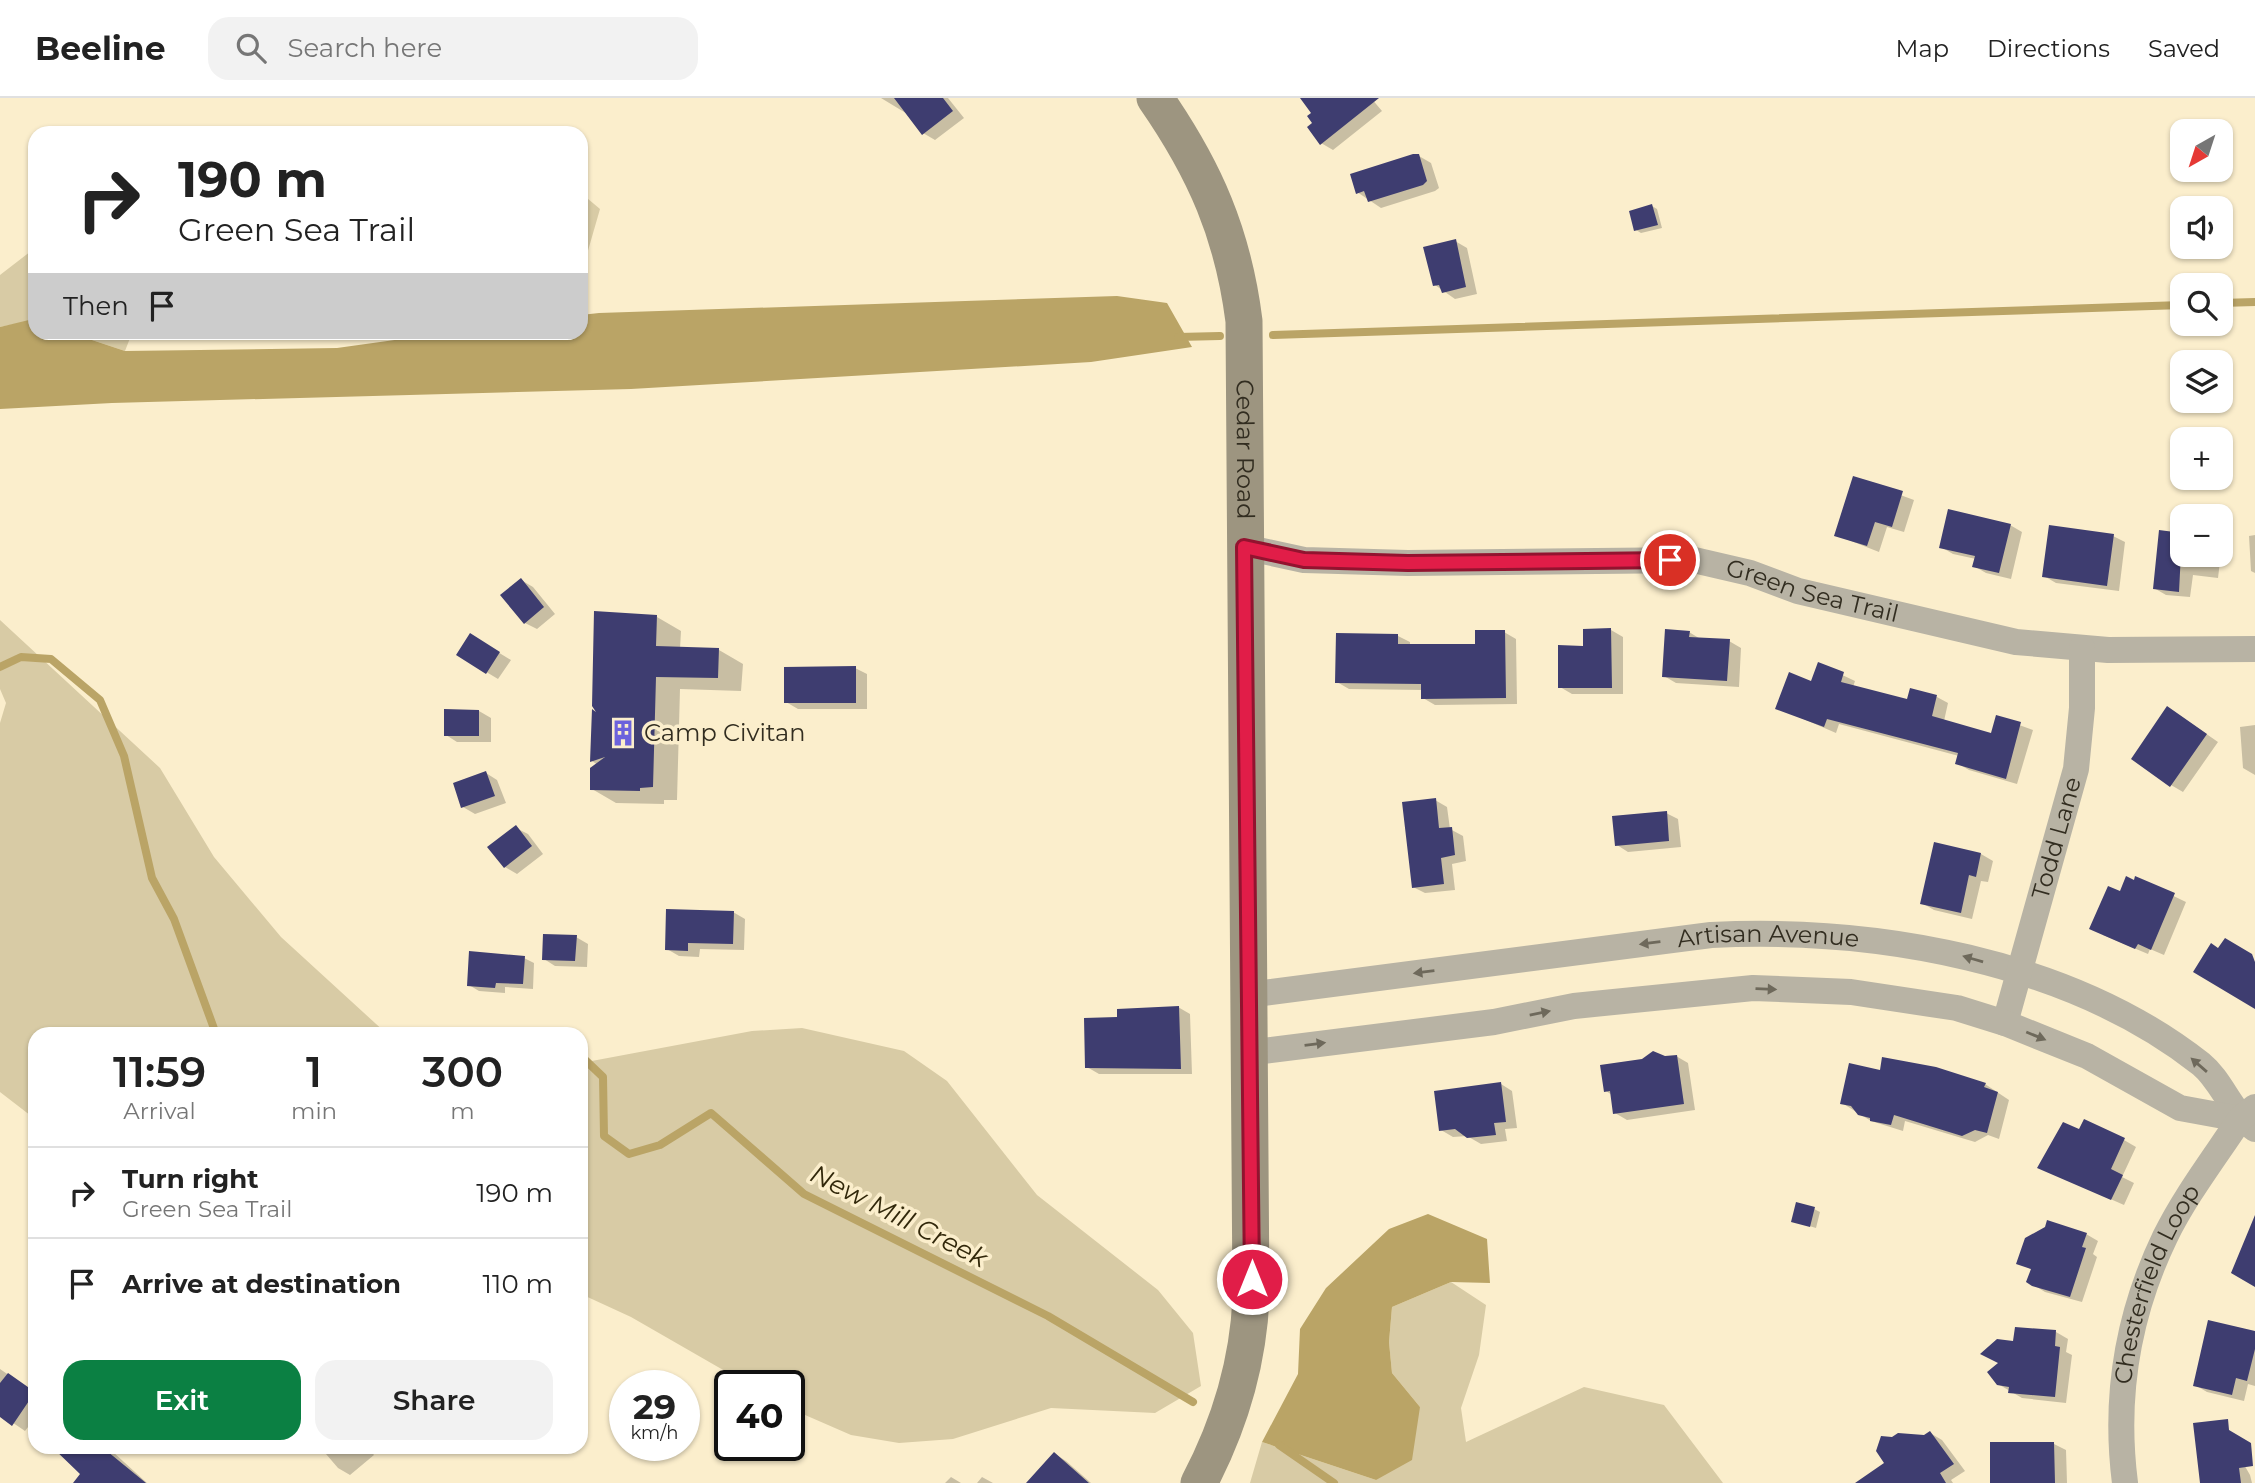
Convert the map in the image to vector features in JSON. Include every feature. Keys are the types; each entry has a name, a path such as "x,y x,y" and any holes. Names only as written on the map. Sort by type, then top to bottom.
{"street":[{"name":"Cedar Road","path":"1155,98 1180,135 1212,195 1226,229 1239,281 1244,321 1247,1053 1252,1260 1250,1333 1233,1408 1218,1447 1199,1483"},
{"name":"Green Sea Trail","path":"1244,547 1304,560 1408,563 1694,560 1750,573 1798,591 1914,621 2016,642 2082,648 2255,649"},
{"name":"Todd Lane","path":"2005,1023 2076,769 2082,708 2082,648"},
{"name":"Artisan Avenue","path":"1247,995 1569,952 1754,933 1922,946 2019,973 2086,997 2128,1018 2203,1066 2250,1118"},
{"name":"Artisan Avenue","path":"1247,1053 1494,1022 1574,1006 1753,988 1852,992 1957,1008 2005,1023 2087,1056 2180,1108 2250,1118"},
{"name":"Chesterfield Loop","path":"2125,1483 2119,1406 2132,1321 2166,1236 2250,1118"}],"shaded area":[{"path":"588,199 600,209 588,251"},
{"path":"28,253 28,321 0,327 0,275"},
{"path":"1117,296 1167,303 1192,347 1091,362 631,389 112,403 0,409 0,327 28,320 28,340 92,340 125,351 337,348 394,340 588,340 588,314"},
{"path":"92,340 129,340 125,351"},
{"path":"0,620 160,768 214,857 281,937 379,1027 28,1027 28,1114 0,1092 0,723 6,703 0,689"},
{"path":"802,1028 904,1051 947,1081 1037,1195 1158,1290 1193,1333 1201,1386 1155,1413 1051,1408 953,1439 899,1443 851,1435 805,1415 805,1370 723,1370 631,1317 588,1297 588,1062 752,1031"},
{"path":"1428,1214 1487,1239 1490,1283 1451,1282 1392,1307 1389,1342 1392,1373 1420,1407 1412,1460 1376,1480 1262,1442 1298,1374 1300,1329 1326,1288 1389,1229"},
{"path":"1451,1282 1486,1305 1479,1355 1461,1408 1466,1442 1584,1387 1664,1405 1723,1483 1250,1483 1262,1442 1376,1480 1420,1407 1392,1373 1389,1342 1392,1307"}],"building":[{"path":"894,98 943,98 953,111 922,135"},
{"path":"1300,98 1379,98 1320,145 1307,127 1312,123 1307,116 1311,113"},
{"path":"1419,154 1427,181 1423,185 1368,202 1364,191 1356,194 1350,174"},
{"path":"1652,204 1658,225 1634,231 1629,211"},
{"path":"1456,239 1466,287 1442,293 1439,285 1433,286 1423,247"},
{"path":"1853,476 1903,491 1892,527 1875,522 1867,546 1834,536"},
{"path":"1948,509 2011,524 1999,573 1972,567 1975,556 1939,548"},
{"path":"2049,525 2114,534 2107,586 2042,577"},
{"path":"2159,530 2170,531 2170,567 2180,567 2179,592 2153,589"},
{"path":"521,578 544,607 524,624 500,595"},
{"name":"Camp Civitan","path":"594,611 657,615 656,646 719,648 718,678 656,677 653,787 640,788 640,791 590,790 590,768 605,757 590,762 592,709 596,712 592,706"},
{"path":"1611,628 1612,688 1558,688 1558,645 1583,646 1583,629"},
{"path":"1665,629 1690,631 1689,637 1730,639 1727,681 1662,677"},
{"path":"1475,630 1505,630 1506,698 1421,699 1421,684 1335,683 1336,633 1398,634 1398,644 1475,644"},
{"path":"470,633 500,652 486,674 456,655"},
{"path":"1818,662 1844,672 1841,682 1907,699 1910,688 1937,695 1932,716 1991,733 1996,715 2021,722 2006,779 1955,764 1958,753 1827,719 1824,727 1775,709 1789,672 1811,681"},
{"path":"856,666 856,703 784,703 784,667"},
{"path":"2167,706 2207,734 2170,787 2131,759"},
{"path":"444,709 479,710 479,736 444,736"},
{"path":"486,771 495,796 461,808 453,783"},
{"path":"1436,798 1439,828 1452,827 1455,855 1441,858 1444,884 1412,888 1402,802"},
{"path":"1667,811 1669,841 1615,846 1612,816"},
{"path":"516,825 532,846 504,868 487,847"},
{"path":"1934,842 1981,853 1976,877 1969,875 1961,913 1920,904"},
{"path":"2126,876 2134,880 2135,876 2175,893 2151,950 2138,944 2135,949 2089,929 2108,886 2120,891"},
{"path":"666,909 734,911 733,944 688,943 688,951 665,950"},
{"path":"543,934 577,935 575,961 542,960"},
{"path":"2225,938 2252,954 2255,962 2255,1009 2193,972 2211,943 2218,948"},
{"path":"469,951 525,956 523,984 496,983 495,988 467,986"},
{"path":"1179,1006 1181,1069 1085,1068 1084,1018 1117,1017 1117,1009"},
{"path":"1653,1051 1665,1056 1677,1055 1684,1104 1613,1114 1610,1091 1604,1092 1600,1065 1642,1059"},
{"path":"1882,1057 1936,1067 1986,1083 1984,1087 1998,1092 1987,1133 1975,1130 1962,1136 1894,1115 1891,1125 1870,1121 1870,1118 1858,1115 1851,1106 1840,1104 1849,1063 1880,1070"},
{"path":"1501,1082 1506,1122 1494,1123 1496,1135 1467,1138 1455,1129 1439,1131 1434,1091"},
{"path":"2084,1119 2125,1138 2111,1169 2123,1175 2111,1200 2037,1168 2063,1122 2079,1129"},
{"path":"1796,1202 1815,1207 1810,1227 1791,1222"},
{"path":"2255,1215 2255,1287 2231,1273"},
{"path":"2047,1220 2087,1233 2082,1247 2086,1248 2070,1297 2032,1286 2026,1282 2031,1269 2016,1264 2025,1238 2045,1227"},
{"path":"2208,1320 2255,1331 2255,1349 2247,1381 2236,1378 2232,1395 2193,1386"},
{"path":"2015,1327 2056,1330 2055,1346 2060,1347 2055,1397 2008,1393 2009,1387 1997,1385 1987,1372 1998,1363 1980,1354 1997,1339 2013,1341"},
{"path":"8,1373 28,1387 28,1402 12,1426 0,1417 0,1383"},
{"path":"2228,1419 2229,1430 2251,1443 2253,1466 2239,1468 2241,1483 2200,1483 2193,1423"},
{"path":"1930,1431 1954,1464 1940,1473 1946,1483 1855,1483 1884,1463 1876,1451 1881,1436 1892,1437 1898,1433 1924,1435"},
{"path":"1990,1442 2054,1442 2055,1483 1990,1483"},
{"path":"1054,1452 1089,1483 1026,1483"},
{"path":"59,1454 111,1454 146,1483 73,1483 80,1474"}],"waterway":[{"path":"2233,303 2255,302"},
{"path":"1273,335 2170,305"},
{"path":"1178,337 1220,336"},
{"name":"New Mill Creek","path":"0,667 21,657 51,659 100,700 124,756 152,878 174,919 213,1027"},
{"name":"New Mill Creek","path":"588,1063 603,1077 604,1136 629,1154 660,1145 711,1113 804,1194 1048,1316 1193,1402"},
{"name":"New Mill Creek","path":"1279,1445 1334,1483"}],"place":[{"name":"Camp Civitan","path":"623,733"}],"route":[{"path":"1252,1279 1247,1053 1244,547 1304,560 1408,563 1670,560"}]}
